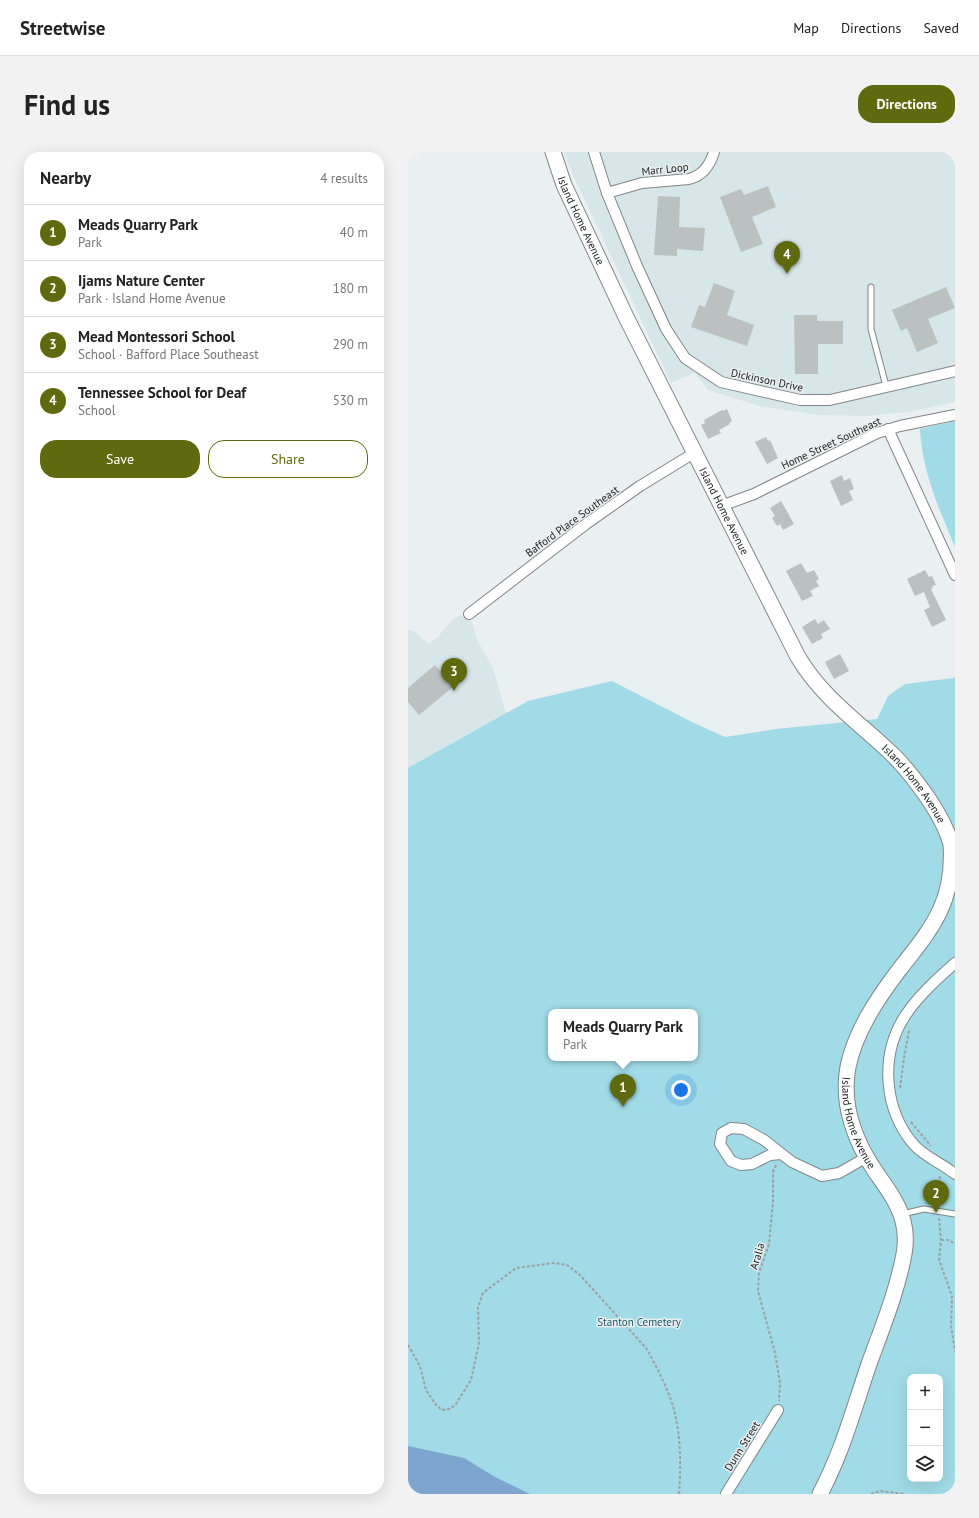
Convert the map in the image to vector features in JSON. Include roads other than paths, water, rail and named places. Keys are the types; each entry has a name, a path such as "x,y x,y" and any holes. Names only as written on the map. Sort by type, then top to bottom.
{"street":[{"name":"Island Home Avenue","path":"553,152 558,171 627,319 794,650 817,685 834,703 895,757 911,775 941,820 947,833 952,851 954,869 953,883 951,897 945,911 936,926 899,970 877,1002 858,1036 850,1059 846,1087 848,1107 854,1132 867,1157 894,1199 901,1214 906,1243 898,1281 835,1462 820,1494"},
{"name":"Dickinson Drive","path":"594,152 607,193 637,266 666,329 685,358 721,382 800,400 830,400 955,371"},
{"name":"Marr Loop","path":"607,193 642,183 695,178 704,170 714,152"},
{"name":"Home Street Southeast","path":"721,506 754,494 877,433 900,426 955,415"},
{"path":"888,429 955,575"},
{"name":"Bafford Place Southeast","path":"469,614 586,524 640,486 694,453"},
{"path":"955,963 928,988 905,1015 894,1040 888,1073 892,1104 896,1116 906,1134 921,1152 955,1174"},
{"path":"781,1154 770,1156 752,1164 741,1165 730,1161 720,1144 722,1133 731,1128 744,1129 764,1140 792,1162 822,1176 839,1173 867,1157"},
{"name":"Dunn Street","path":"726,1494 778,1410"}],"lane":[{"path":"871,287 871,329 886,386"},
{"path":"901,1214 924,1209 955,1214"}],"place":[{"name":"Tennessee School for Deaf","path":"787,274"},
{"name":"Mead Montessori School","path":"454,691"},
{"name":"Meads Quarry Park","path":"623,1107"},
{"name":"Ijams Nature Center","path":"936,1213"}],"park label":[{"name":"Stanton Cemetery","path":"639,1322"}]}
